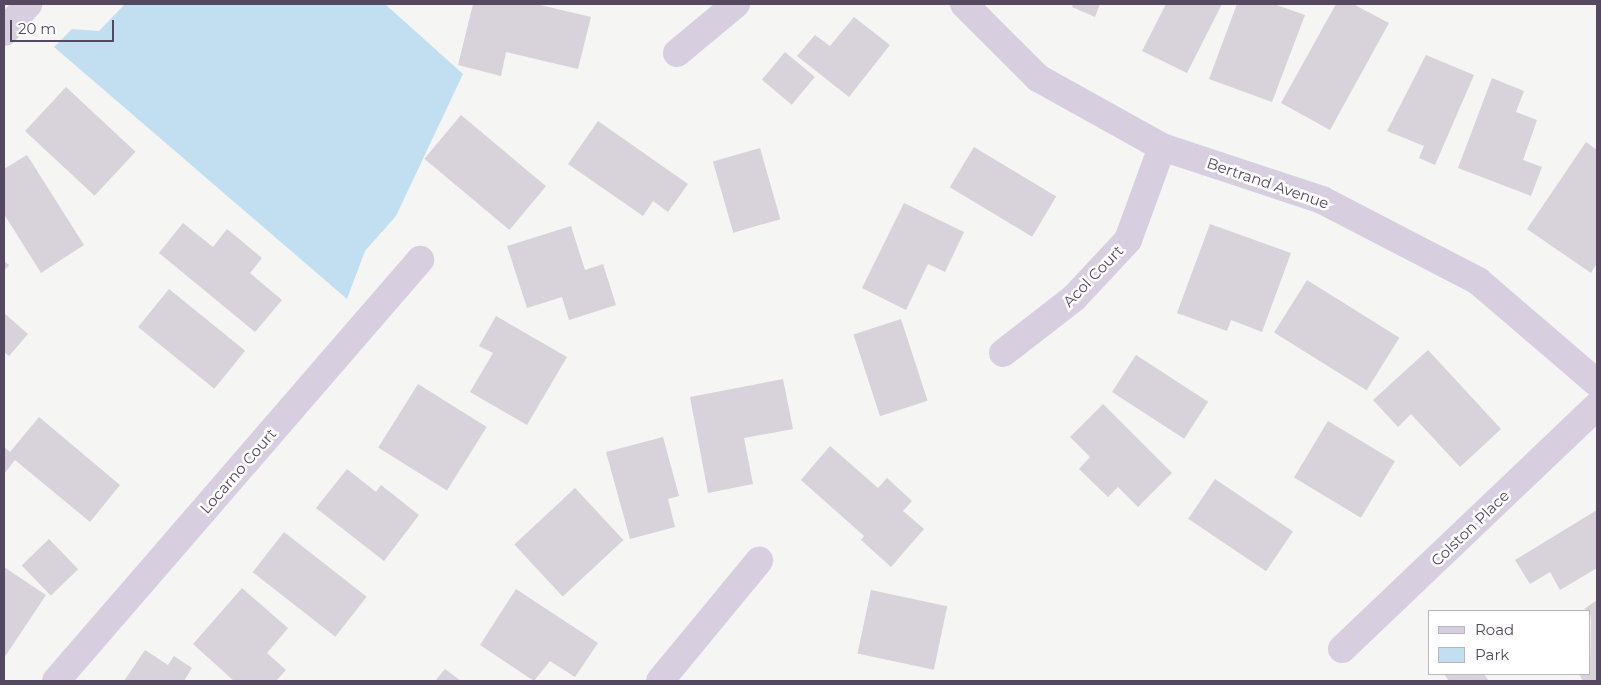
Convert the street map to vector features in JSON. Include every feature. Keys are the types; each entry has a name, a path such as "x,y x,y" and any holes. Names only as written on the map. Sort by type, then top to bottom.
{"street":[{"path":"4,32 28,4"},
{"path":"677,53 736,4"},
{"name":"Bertrand Avenue","path":"964,4 1038,78 1162,147 1322,200 1478,281 1597,382"},
{"name":"Acol Court","path":"1003,353 1074,298 1128,240 1162,147"},
{"name":"Locarno Court","path":"56,681 420,260"},
{"name":"Colston Place","path":"1342,649 1597,406"},
{"path":"660,681 759,561"}],"green space":[{"path":"125,4 385,4 463,74 396,216 365,251 347,299 54,47 72,29 99,31"}],"building":[{"path":"473,4 536,4 591,17 578,69 506,52 501,76 458,65"},
{"path":"1073,4 1100,4 1095,17 1072,7"},
{"path":"1166,4 1222,4 1187,73 1142,51"},
{"path":"1237,4 1274,4 1305,15 1272,102 1209,79"},
{"path":"1336,4 1353,4 1389,23 1330,130 1281,103"},
{"path":"854,17 890,45 849,97 797,56 815,35 830,46"},
{"path":"785,52 815,77 792,105 762,80"},
{"path":"1426,55 1474,75 1435,165 1419,158 1424,146 1387,131"},
{"path":"1492,78 1524,91 1516,112 1537,120 1523,160 1542,167 1531,196 1458,168"},
{"path":"66,87 135,152 95,196 25,131"},
{"path":"461,115 546,186 509,230 424,159"},
{"path":"598,121 688,184 668,212 653,201 643,216 568,164"},
{"path":"1586,142 1597,150 1597,263 1591,273 1527,229"},
{"path":"974,147 1056,196 1032,237 950,187"},
{"path":"760,148 780,219 733,233 713,162"},
{"path":"27,155 84,245 41,273 4,214 4,169"},
{"path":"904,203 964,232 945,272 928,264 906,310 862,288"},
{"path":"183,223 213,247 227,229 262,258 250,273 282,300 255,332 159,253"},
{"path":"1210,224 1291,253 1262,332 1231,320 1227,331 1177,313"},
{"path":"571,226 585,270 603,264 616,305 569,320 562,297 527,308 507,246"},
{"path":"4,261 9,265 4,271"},
{"path":"1307,280 1399,338 1367,390 1274,333"},
{"path":"169,289 245,351 214,389 138,327"},
{"path":"4,313 28,334 9,356 4,352"},
{"path":"496,316 567,357 527,425 470,392 493,353 479,346"},
{"path":"901,319 928,401 880,416 853,334"},
{"path":"1428,350 1501,429 1460,467 1411,414 1398,427 1373,400"},
{"path":"1136,355 1208,402 1184,439 1112,392"},
{"path":"783,379 793,429 744,438 753,484 708,493 690,397"},
{"path":"418,384 487,427 447,491 378,448"},
{"path":"1103,404 1172,473 1138,507 1118,487 1108,497 1079,469 1090,457 1070,437"},
{"path":"39,417 120,485 90,522 15,460 4,474 4,447 10,452"},
{"path":"1328,421 1395,461 1361,518 1294,478"},
{"path":"663,437 679,496 668,499 675,527 630,539 606,452"},
{"path":"830,446 878,488 887,478 912,501 903,511 924,529 891,567 861,540 864,536 801,480"},
{"path":"347,469 376,492 381,485 419,515 384,561 316,508"},
{"path":"1215,479 1293,532 1266,571 1188,519"},
{"path":"575,488 623,540 563,597 514,545"},
{"path":"1597,510 1597,568 1560,590 1550,572 1530,584 1515,560"},
{"path":"284,532 367,597 335,637 253,572"},
{"path":"49,539 78,569 51,596 22,565"},
{"path":"4,567 46,595 4,658"},
{"path":"242,588 288,628 267,653 286,670 276,681 234,681 193,644"},
{"path":"516,589 598,643 575,677 550,661 534,681 480,645"},
{"path":"871,590 947,606 934,670 857,654"},
{"path":"1597,600 1597,681 1583,681 1580,675 1591,675 1591,610 1584,609"},
{"path":"145,650 168,665 174,656 192,668 184,681 124,681"},
{"path":"445,669 461,681 435,681"},
{"path":"1445,675 1485,675 1489,681 1449,681"}]}
